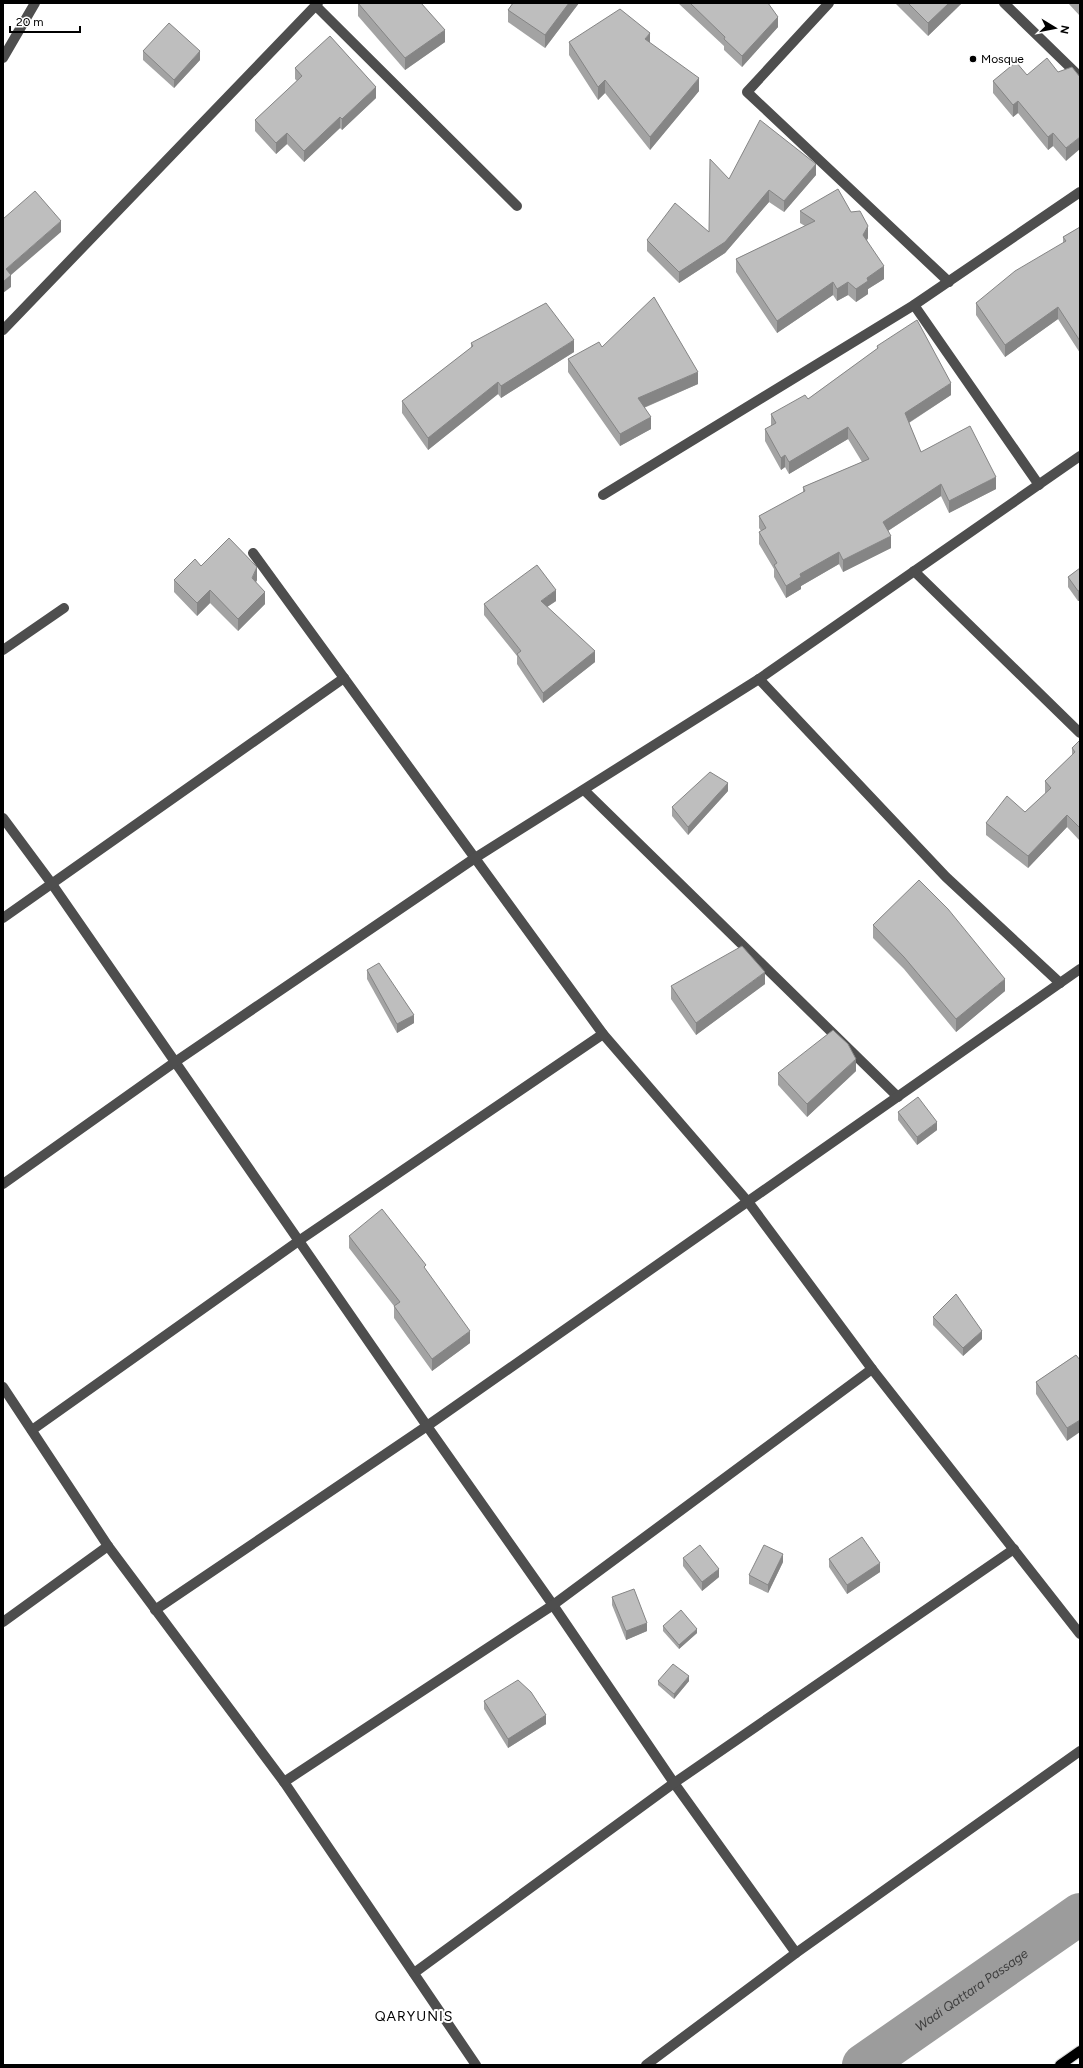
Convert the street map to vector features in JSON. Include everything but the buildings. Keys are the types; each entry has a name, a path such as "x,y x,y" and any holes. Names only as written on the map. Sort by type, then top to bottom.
{"main road":[{"path":"1060,2065 1080,2051"}],"street":[{"path":"3,58 35,3"},
{"path":"828,3 747,92 949,282"},
{"path":"1004,3 1080,77"},
{"path":"3,330 316,4 517,206"},
{"path":"603,495 914,305 1080,192"},
{"path":"914,305 1039,485"},
{"path":"3,1184 175,1062 475,858 759,679 1080,456"},
{"path":"253,554 603,1034 749,1203 872,1369 1080,1634"},
{"path":"914,571 1080,733"},
{"path":"3,650 64,608"},
{"path":"3,918 344,678"},
{"path":"759,679 946,877 1060,983"},
{"path":"584,790 898,1097"},
{"path":"3,818 52,884 300,1240 427,1426 554,1605 674,1783 796,1953"},
{"path":"155,1610 427,1426 749,1203 1080,969"},
{"path":"32,1430 300,1240 603,1034"},
{"path":"284,1782 554,1605 872,1369"},
{"path":"3,1387 108,1546 284,1782 476,2065"},
{"path":"3,1622 108,1546"},
{"path":"414,1973 674,1783 1014,1549"},
{"path":"646,2065 796,1953 1080,1751"}],"waterway":[{"name":"Wadi Qattara Passage","path":"863,2065 1080,1914"}],"place":[{"name":"Mosque","path":"973,59"}],"district":[{"name":"QARYUNIS","path":"414,2016"}]}
